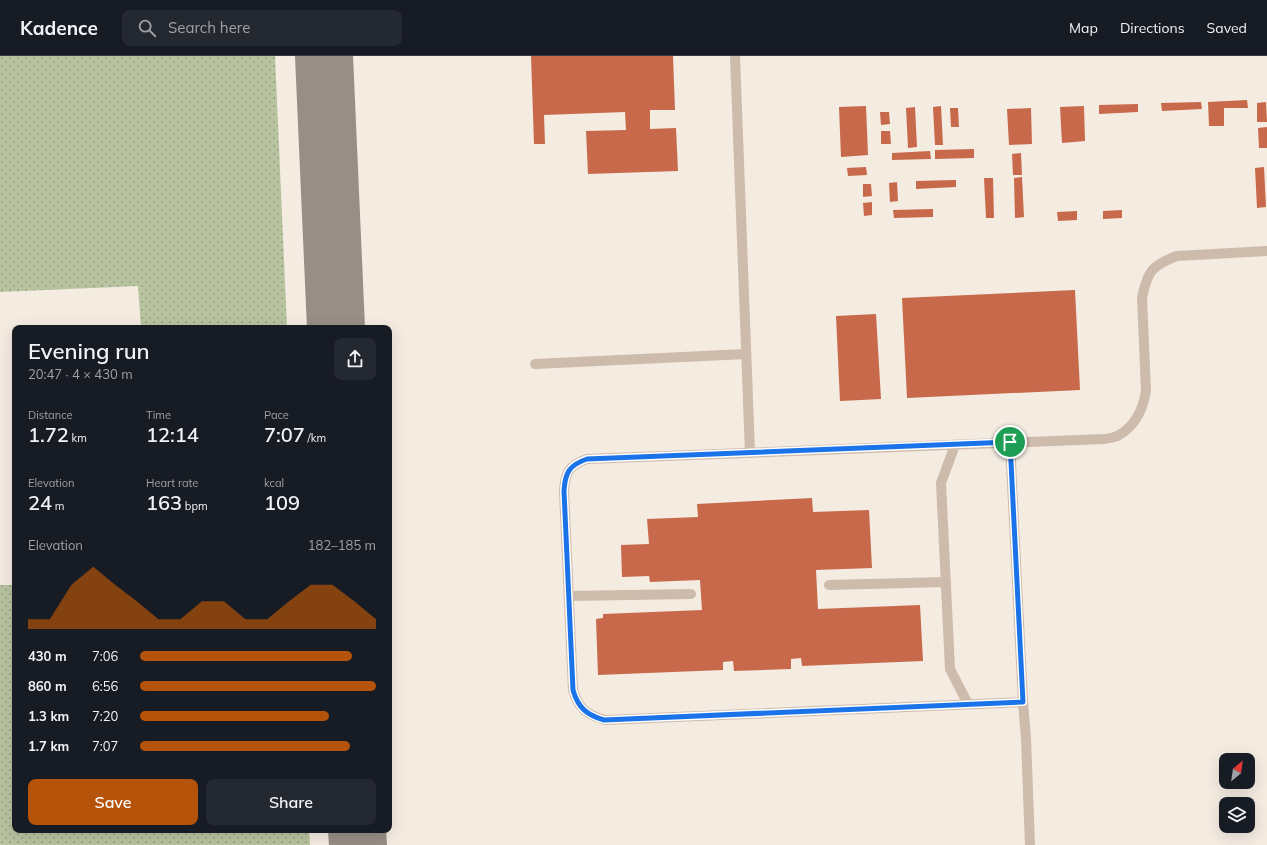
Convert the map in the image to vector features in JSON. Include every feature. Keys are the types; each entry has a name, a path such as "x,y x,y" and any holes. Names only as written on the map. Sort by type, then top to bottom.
{"lane":[{"path":"735,56 750,453"},
{"path":"1023,702 604,720 593,717 583,710 576,700 573,690 564,491 567,474 571,467 578,462 587,459 1104,439 1118,436 1128,429 1138,416 1144,401 1146,391 1142,298 1148,275 1155,266 1177,256 1267,251"},
{"path":"535,364 746,354"},
{"path":"1010,442 1026,739 1030,845"},
{"path":"955,445 941,483 950,669 968,704"},
{"path":"829,586 946,582"},
{"path":"569,596 691,594"}],"green space":[{"path":"0,56 275,56 287,325 141,325 138,286 0,292"},
{"path":"0,585 12,585 12,833 309,833 310,845 0,845"}],"building":[{"path":"531,56 673,56 675,110 650,110 650,129 676,128 678,171 588,174 586,131 626,130 625,112 544,115 545,144 534,144"},
{"path":"1247,100 1248,108 1224,108 1224,126 1209,126 1208,102"},
{"path":"1201,102 1202,109 1162,111 1161,103"},
{"path":"1266,102 1267,122 1257,122 1257,103"},
{"path":"1138,104 1138,112 1099,114 1099,105"},
{"path":"866,106 868,155 841,157 839,107"},
{"path":"941,106 943,145 935,145 933,107"},
{"path":"1084,106 1085,141 1062,143 1060,107"},
{"path":"915,107 917,147 908,148 906,108"},
{"path":"950,108 958,108 959,127 951,127"},
{"path":"1031,108 1032,144 1009,145 1007,109"},
{"path":"880,112 889,112 890,124 881,125"},
{"path":"1267,127 1267,148 1259,148 1258,128"},
{"path":"881,131 890,131 891,144 881,144"},
{"path":"974,149 974,158 935,159 935,150"},
{"path":"930,151 931,159 892,160 892,153"},
{"path":"1021,153 1022,175 1013,175 1012,154"},
{"path":"866,167 867,175 848,176 847,168"},
{"path":"1264,167 1266,207 1257,208 1255,168"},
{"path":"1022,177 1024,217 1015,218 1014,178"},
{"path":"984,178 993,178 994,218 986,218"},
{"path":"956,180 956,187 916,189 916,181"},
{"path":"897,182 898,201 890,202 889,183"},
{"path":"863,184 871,184 872,196 863,197"},
{"path":"872,202 872,215 864,216 863,203"},
{"path":"933,209 933,217 894,218 893,210"},
{"path":"1122,210 1122,218 1103,219 1103,211"},
{"path":"1077,211 1077,220 1058,221 1057,212"},
{"path":"1075,290 1080,390 907,398 902,298"},
{"path":"876,314 881,399 840,401 836,316"},
{"path":"812,498 813,512 869,510 872,568 816,570 818,609 920,605 923,661 802,666 801,658 791,659 791,669 734,671 733,661 723,662 723,670 598,675 596,619 603,618 603,614 702,610 700,580 650,582 649,576 622,577 621,545 649,544 647,519 698,517 697,504"}],"taxiway":[{"path":"324,56 336,325"},
{"path":"357,833 358,845"}],"route":[{"path":"1010,442 1023,702 604,720 593,717 583,710 576,700 573,690 564,491 567,474 571,467 578,462 587,459 1010,442"}]}
